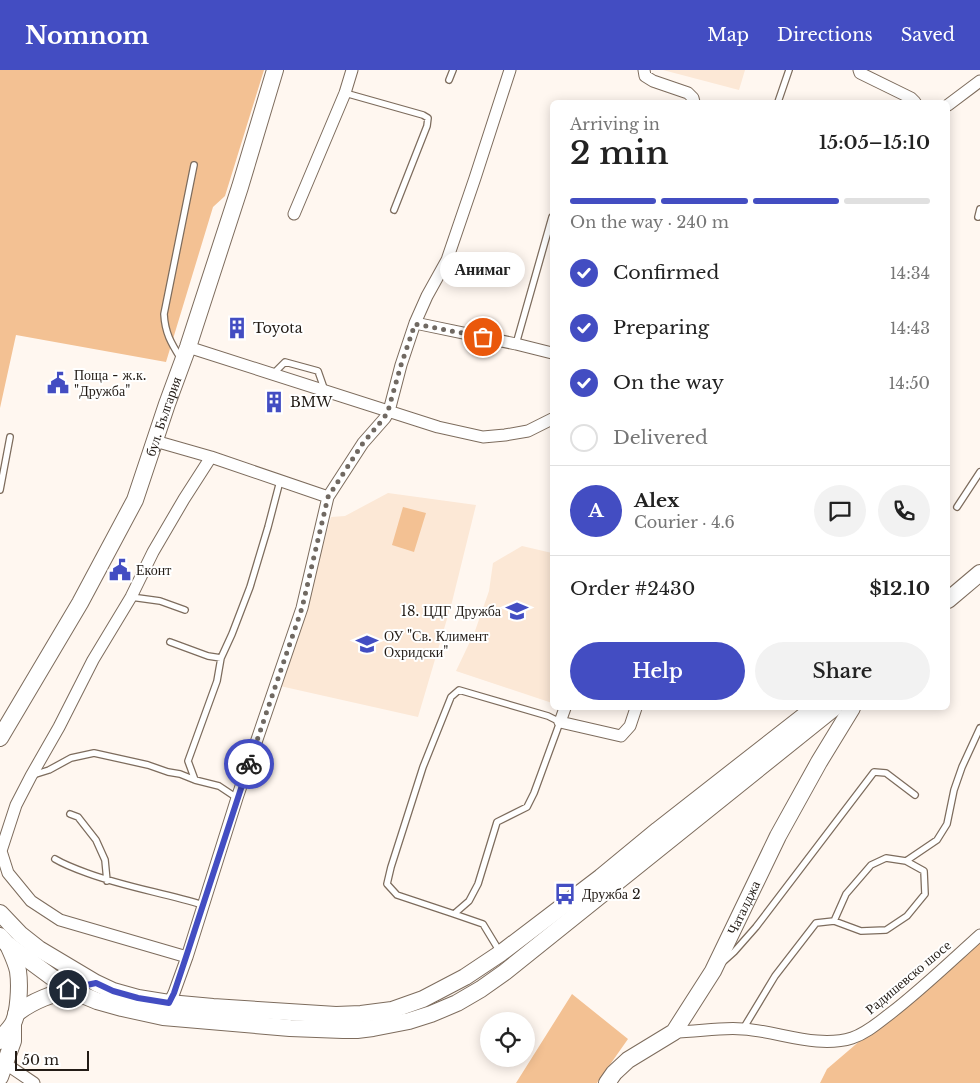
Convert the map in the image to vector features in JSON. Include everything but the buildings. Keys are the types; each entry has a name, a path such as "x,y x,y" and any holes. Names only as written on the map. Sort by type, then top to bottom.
{"street":[{"name":"бул. България","path":"0,738 6,722 80,603 135,500 240,186 275,70"},
{"path":"294,214 345,93 352,70"},
{"path":"166,1010 174,993 237,798 302,608 328,497 363,443 388,411 415,324 446,260 510,70"},
{"path":"644,70 646,76 654,81 688,93 694,100"},
{"path":"860,70 860,73 913,100"},
{"path":"950,103 980,80"},
{"path":"415,324 550,352"},
{"path":"185,354 273,374 438,427 483,436 505,436 528,431 550,420"},
{"path":"155,441 211,457 328,497"},
{"path":"186,957 60,920 32,902 8,873 1,851 16,805 31,776 59,727 93,660 131,597 153,552 211,457"},
{"path":"950,598 980,573"},
{"path":"564,710 560,722 621,736 630,726 635,710"},
{"path":"4,940 68,989 80,995 122,1008 336,1015 392,1010 423,999 465,977 501,953 811,710"},
{"path":"0,913 20,934 40,949 96,983 166,1010 290,1028 357,1030 409,1021 457,1003 505,972 674,834 831,710"},
{"name":"Чаталджа","path":"607,1083 614,1073 628,1060 674,1032 713,971 778,836 819,762 851,710"},
{"path":"0,927 18,971 18,994 13,1041 2,1067 34,1083"},
{"name":"Радишевско шосе","path":"674,1032 743,1029 820,1041 836,1041 853,1037 869,1030 910,999 980,935"},
{"path":"0,1041 14,1019 28,1005 68,989 96,983"}],"lane":[{"path":"449,80 453,70"},
{"path":"779,100 789,70"},
{"path":"345,93 428,118 427,126 394,210"},
{"path":"185,354 168,337 165,329 164,314 194,165"},
{"path":"978,217 980,209"},
{"path":"516,344 550,224"},
{"path":"273,374 285,362 318,371 325,391"},
{"path":"0,490 10,437"},
{"path":"957,507 980,472"},
{"path":"195,780 188,761 217,682 221,658 250,586 280,481"},
{"path":"131,597 160,601 185,610"},
{"path":"170,642 208,656 221,658"},
{"path":"454,914 469,901 478,884 497,822 527,807 560,722 548,716 459,690 451,696 423,767 387,884 397,895 483,924 501,953"},
{"path":"906,861 937,840 947,824 954,790 962,767 980,728"},
{"path":"31,776 49,770 71,758 94,753 148,765 219,786 237,798"},
{"path":"713,971 734,952 756,927 874,772 886,773 915,795"},
{"path":"70,814 78,817 96,840 105,860 108,881"},
{"path":"743,1029 775,976 816,923 834,921 860,930 886,930 907,916 925,894 924,871 906,861 886,858 871,865 846,894 834,921"},
{"path":"56,859 108,881 203,905"}],"shaded area":[{"path":"0,70 264,70 225,196 213,207 166,362 16,335 0,408"},
{"path":"663,70 745,70 739,90"},
{"name":"ОУ \"Св. Климент Охридски\"","path":"388,493 476,505 452,602 418,717 280,686 307,602 331,517 345,516"},
{"path":"403,507 426,513 414,552 392,545"},
{"name":"18. ЦДГ Дружба","path":"522,546 550,553 550,702 456,671 475,631 489,591 493,563"},
{"path":"980,938 980,1083 820,1083 827,1069"},
{"path":"572,994 628,1039 597,1083 516,1083 526,1067 535,1067 535,1053"}],"way so far":[{"path":"249,764 302,608 328,497 363,443 388,411 415,324 483,337"}],"place":[{"name":"Toyota","path":"237,328"},
{"name":"Анимаг","path":"483,337"},
{"name":"Поща - ж.к. \"Дружба\"","path":"58,383"},
{"name":"BMW","path":"274,402"},
{"name":"Еконт","path":"120,570"},
{"name":"18. ЦДГ Дружба","path":"517,611"},
{"name":"ОУ \"Св. Климент Охридски\"","path":"367,644"},
{"name":"Дружба 2","path":"565,894"}],"route":[{"path":"68,989 96,983 113,991 138,998 169,1003 174,993 249,764"}]}
